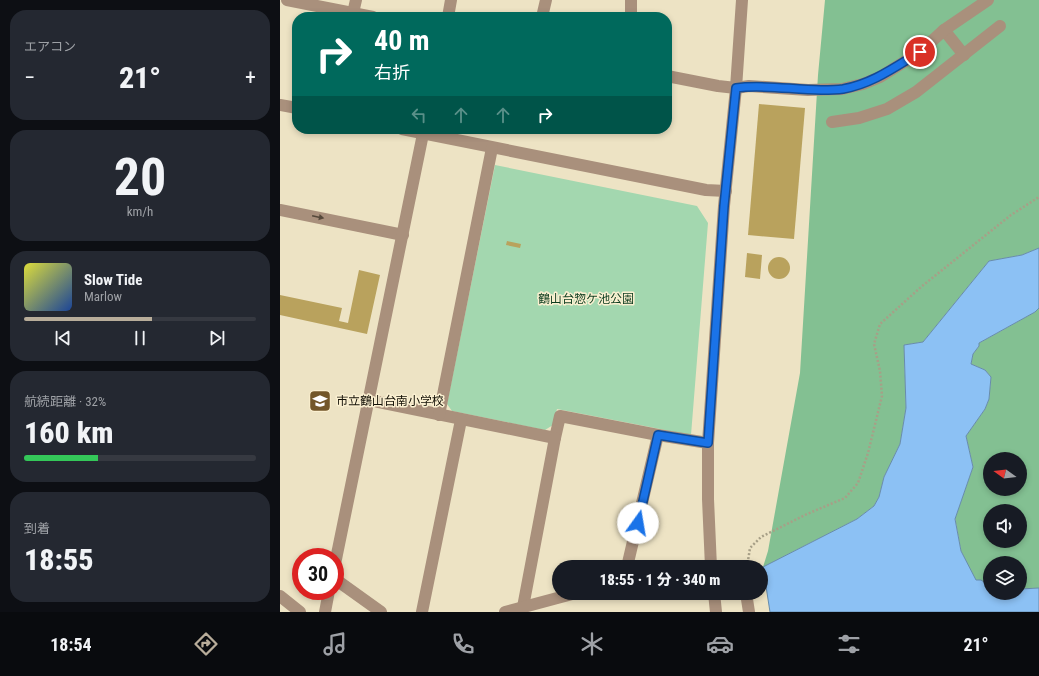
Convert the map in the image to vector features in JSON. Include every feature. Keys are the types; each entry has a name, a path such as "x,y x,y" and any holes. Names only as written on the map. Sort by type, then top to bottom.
{"street":[{"path":"287,0 348,12"},
{"path":"353,12 356,0"},
{"path":"449,12 451,0"},
{"path":"543,12 546,0"},
{"path":"630,12 631,0"},
{"path":"711,560 708,499 708,443 726,191 736,88 742,0"},
{"path":"672,77 736,88 749,86 808,90 842,90 880,77 920,52 944,30 988,0"},
{"path":"832,122 859,118 887,109 916,92 1000,26"},
{"path":"944,30 964,55"},
{"path":"280,105 292,107"},
{"path":"338,548 423,134"},
{"path":"436,134 492,148 706,190 726,191"},
{"path":"439,415 492,148"},
{"path":"280,210 403,235"},
{"path":"369,400 555,438"},
{"path":"523,607 560,416 708,443"},
{"path":"422,612 461,420"},
{"path":"629,560 658,435"},
{"path":"344,585 381,612"},
{"path":"280,596 300,612"},
{"path":"504,612 552,599"},
{"path":"325,612 327,600"},
{"path":"715,600 716,612"},
{"path":"747,600 749,612"}],"path":[{"path":"748,560 750,548 761,536 845,498 858,483 868,453 882,396 880,372 874,344 880,324 921,287 1011,215 1039,197"}],"green space":[{"path":"825,0 1039,0 1039,248 1022,255 989,261 923,342 904,345 906,408 900,444 884,477 879,497 874,506 857,519 768,564 768,560 765,560 800,373 818,75"},
{"name":"鶴山台惣ケ池公園","path":"495,165 697,206 708,223 691,435 557,409 553,425 545,430 452,411 447,404"},
{"path":"1039,308 1039,588 1027,589 1027,556 983,556 983,581 981,580 976,581 961,551 955,518 973,467 966,436 985,409 989,399 991,377 985,370 971,364 973,354 979,346 979,343 1035,312"}],"water":[{"path":"1039,248 1039,308 1035,312 979,343 979,346 973,354 971,364 985,370 991,377 989,399 985,409 966,436 973,467 955,519 961,551 976,580 983,581 983,600 1027,600 1027,589 1039,588 1039,612 770,612 768,599 768,564 857,519 874,506 879,497 884,477 900,444 906,408 904,345 923,342 989,261 1022,255"}],"building":[{"path":"759,104 805,108 794,239 748,235"},
{"path":"507,241 521,244 520,248 506,245"},
{"path":"747,253 762,255 760,279 745,277"},
{"path":"779,257 787,260 790,268 787,276 779,279 771,276 768,268 771,260"},
{"path":"359,270 380,275 367,334 280,315 280,295 342,308 339,321 348,323"}],"place":[{"name":"市立鶴山台南小学校","path":"320,401"}],"route":[{"path":"638,523 658,435 708,443 724,206 736,88 749,86 808,90 842,90 880,77 920,52"}]}
